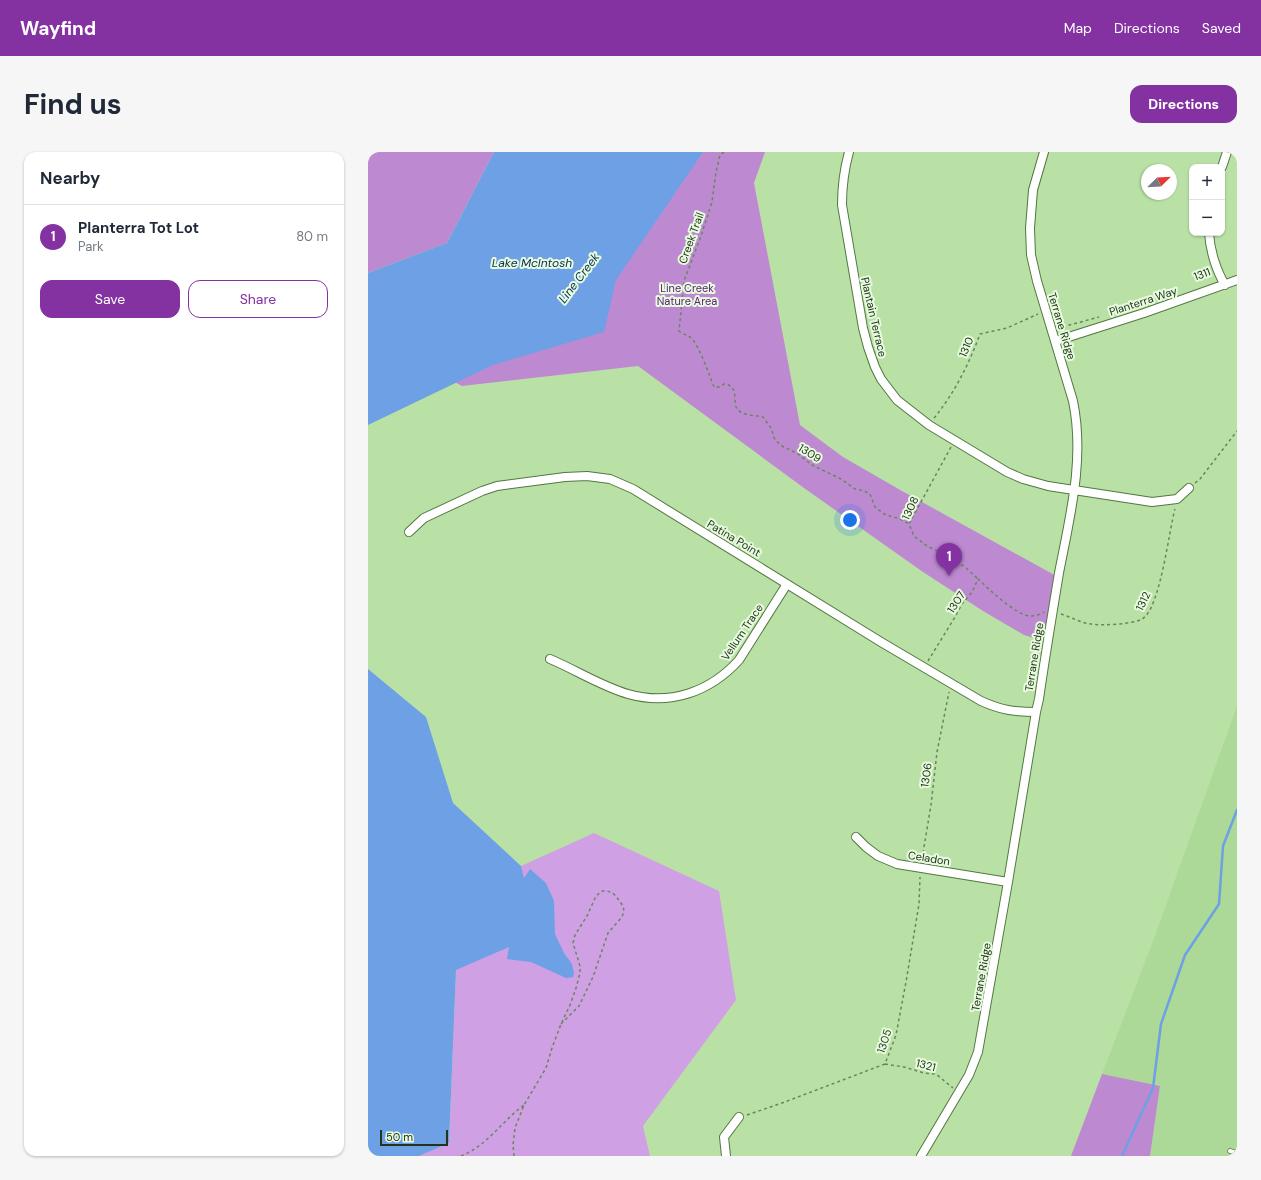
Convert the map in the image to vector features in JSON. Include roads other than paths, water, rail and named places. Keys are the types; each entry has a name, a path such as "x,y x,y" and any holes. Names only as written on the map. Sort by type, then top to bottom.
{"street":[{"name":"Plantain Terrace","path":"849,152 842,187 842,205 868,347 875,367 888,390 904,407 929,425 1007,472 1023,479 1074,491 1152,502 1177,499 1189,488"},
{"name":"Terrane Ridge","path":"921,1156 959,1093 974,1064 980,1045 1039,699 1052,612 1074,491 1077,464 1077,419 1059,339 1046,312 1031,255 1030,228 1033,190 1044,152"},
{"path":"1223,164 1227,152"},
{"path":"1210,236 1216,264 1225,285"},
{"name":"Planterra Way","path":"1059,339 1144,313 1237,280"},
{"name":"Patina Point","path":"409,532 424,518 496,486 565,477 587,476 610,479 633,489 981,701 995,708 1016,712 1036,712"},
{"name":"Vellum Trace","path":"550,659 634,695 654,698 673,697 702,689 730,670 739,660 787,584"},
{"name":"Celadon","path":"856,837 878,856 898,864 920,869 1008,882"},
{"path":"726,1156 724,1137 739,1118"}],"lane":[{"path":"1230,1151 1237,1153"}],"water":[{"name":"Lake McIntosh","path":"494,152 703,152 616,280 604,332 493,365 368,425 368,273 447,243"},
{"path":"368,669 426,717 453,803 521,866 524,878 530,869 546,883 554,901 555,934 564,953 572,964 574,973 573,977 566,978 531,962 507,959 509,947 456,970 449,1143 419,1156 368,1156"}],"waterway":[{"path":"1122,1156 1153,1088 1161,1024 1185,955 1219,904 1223,846 1237,810"}],"place":[{"name":"Planterra Tot Lot","path":"949,576"}],"water label":[{"name":"Line Creek","path":"579,278"}],"park label":[{"name":"Line Creek Nature Area","path":"687,294"}]}
